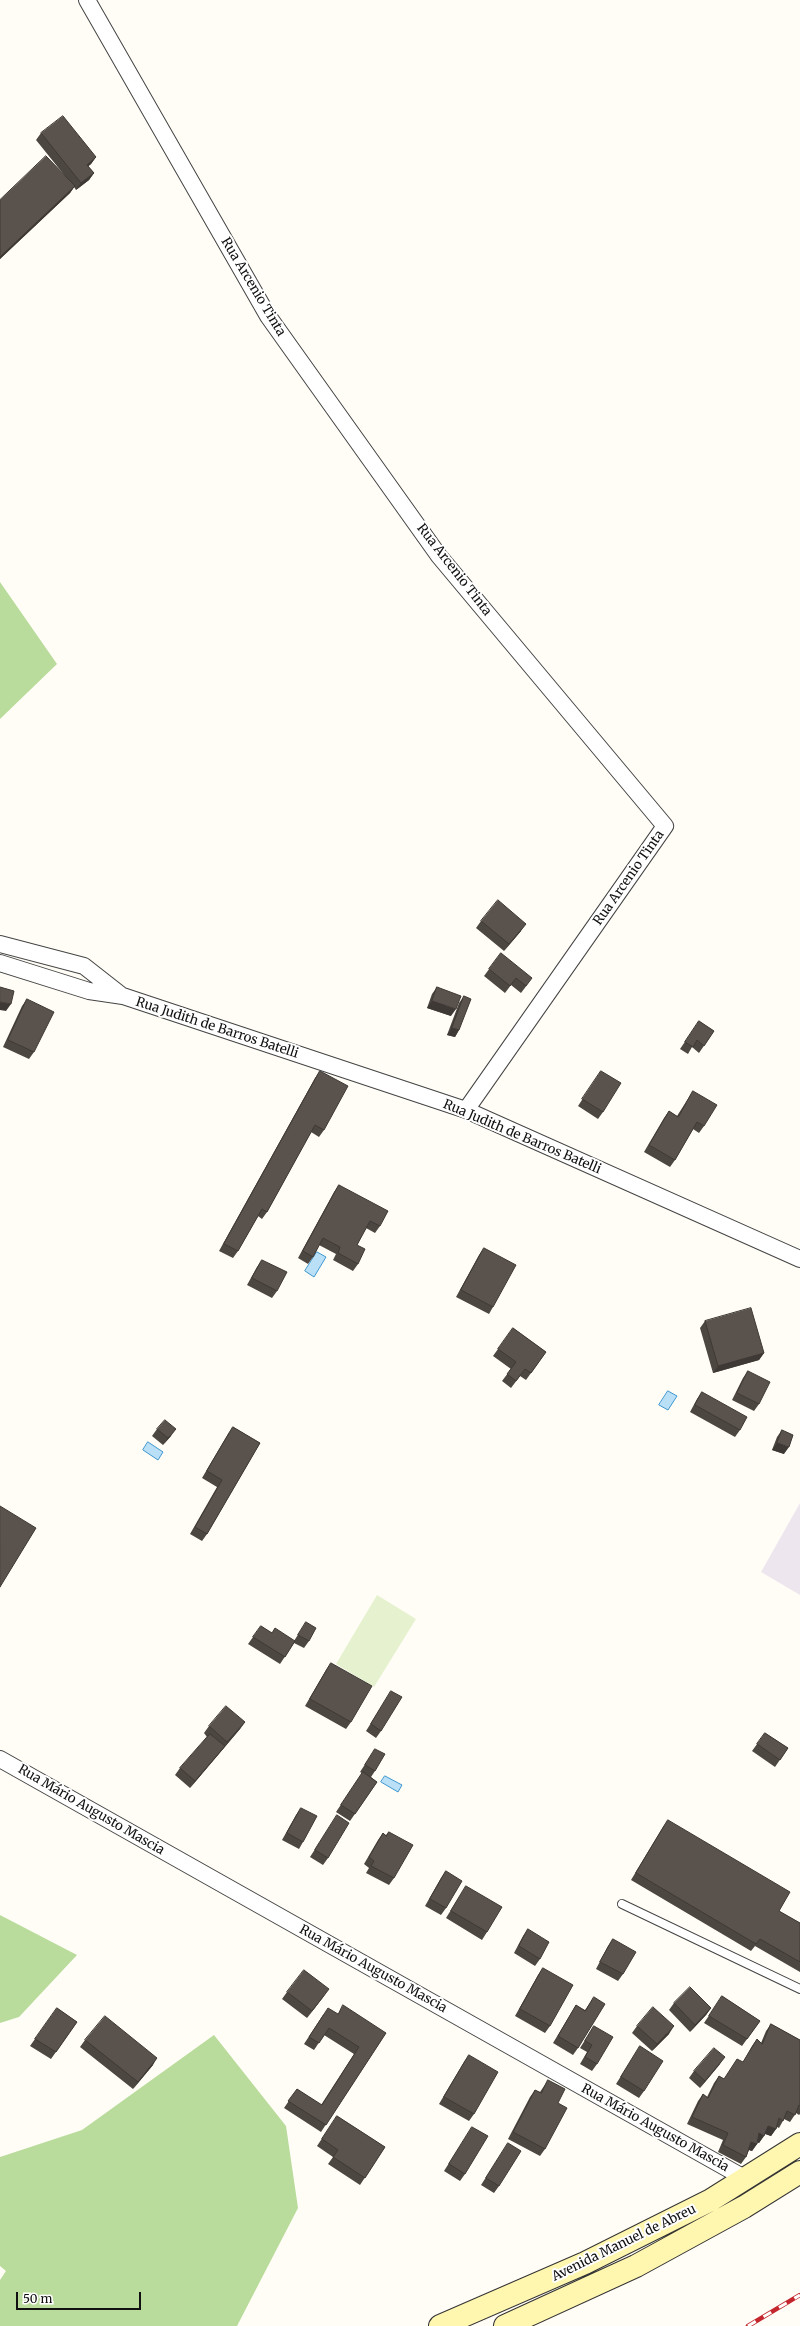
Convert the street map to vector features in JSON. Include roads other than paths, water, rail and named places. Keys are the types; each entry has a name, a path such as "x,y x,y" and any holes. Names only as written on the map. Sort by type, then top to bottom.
{"main road":[{"name":"Avenida Manuel de Abreu","path":"440,2326 586,2263 711,2200 800,2144"},
{"name":"Avenida Manuel de Abreu","path":"505,2326 636,2266 744,2207 800,2172"}],"street":[{"name":"Rua Arcenio Tinta","path":"87,0 268,316 439,556 665,826 466,1110"},
{"name":"Rua Judith de Barros Batelli","path":"0,944 84,966 122,996"},
{"name":"Rua Judith de Barros Batelli","path":"0,963 89,991 122,996 466,1110 800,1259"},
{"name":"Rua Mário Augusto Mascia","path":"0,1759 746,2179"}],"lane":[{"path":"622,1904 800,1989"}],"water":[{"path":"317,1252 326,1257 314,1277 305,1271"},
{"path":"668,1391 677,1396 668,1410 659,1405"},
{"path":"148,1442 163,1452 158,1460 143,1450"},
{"path":"385,1776 402,1785 398,1792 381,1782"}],"railway":[{"path":"748,2326 800,2295"}]}
